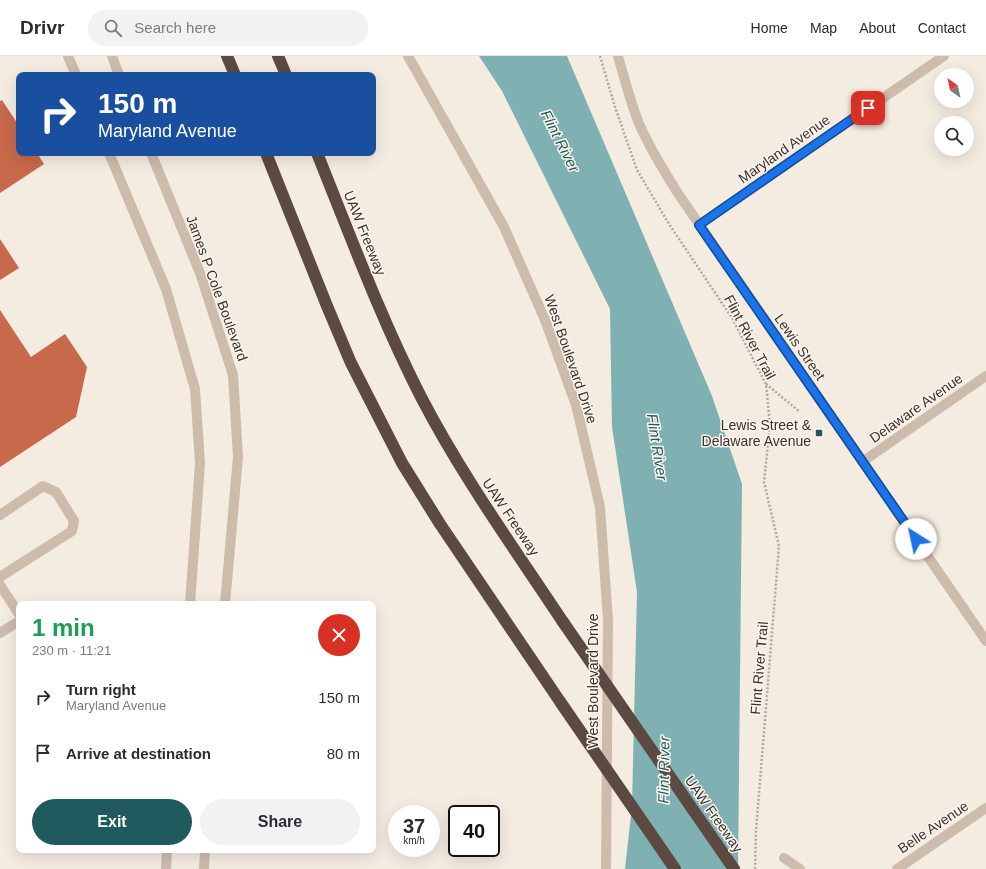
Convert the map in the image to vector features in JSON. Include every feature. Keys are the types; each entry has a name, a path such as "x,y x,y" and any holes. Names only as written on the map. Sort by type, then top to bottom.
{"highway":[{"path":"227,56 234,72"},
{"path":"278,56 285,72"},
{"path":"267,156 351,363 402,463 440,524 675,869"},
{"name":"UAW Freeway","path":"318,156 368,280 398,349 421,397 469,480 563,622 734,869"}],"street":[{"path":"68,56 75,72"},
{"path":"112,56 119,72"},
{"name":"West Boulevard Drive","path":"408,56 504,226 545,320 576,405 600,507 607,612 606,869"},
{"name":"Lewis Street","path":"618,56 638,122 655,157 677,192 986,641"},
{"name":"Maryland Avenue","path":"699,225 944,56"},
{"path":"110,156 166,290 195,389 200,463 190,601"},
{"name":"James P Cole Boulevard","path":"152,156 200,272 233,375 238,457 225,601"},
{"name":"Delaware Avenue","path":"862,462 986,376"},
{"path":"0,516 43,486 56,492 74,521 72,531 0,577"},
{"path":"0,585 16,609"},
{"path":"0,633 16,623"},
{"name":"Belle Avenue","path":"897,869 986,808"},
{"path":"166,869 167,853"},
{"path":"204,869 205,853"},
{"path":"784,858 800,869"}],"path":[{"name":"Flint River Trail","path":"600,56 615,108 637,170 669,224 732,318 766,384 770,424 764,482 779,546 756,831 755,869"},
{"path":"766,384 800,412"}],"water":[{"name":"Flint River","path":"479,56 567,56 712,396 742,484 738,869 625,869 632,806 637,592 612,427 610,309 502,91"}],"building":[{"path":"2,100 16,121 16,156 39,156 44,164 0,193 0,101"},
{"path":"0,239 19,268 0,280"},
{"path":"0,310 31,357 65,334 87,367 76,417 0,467"}],"place":[{"name":"Lewis Street & Delaware Avenue","path":"819,433"}],"route":[{"path":"868,108 699,225 916,539"}]}
